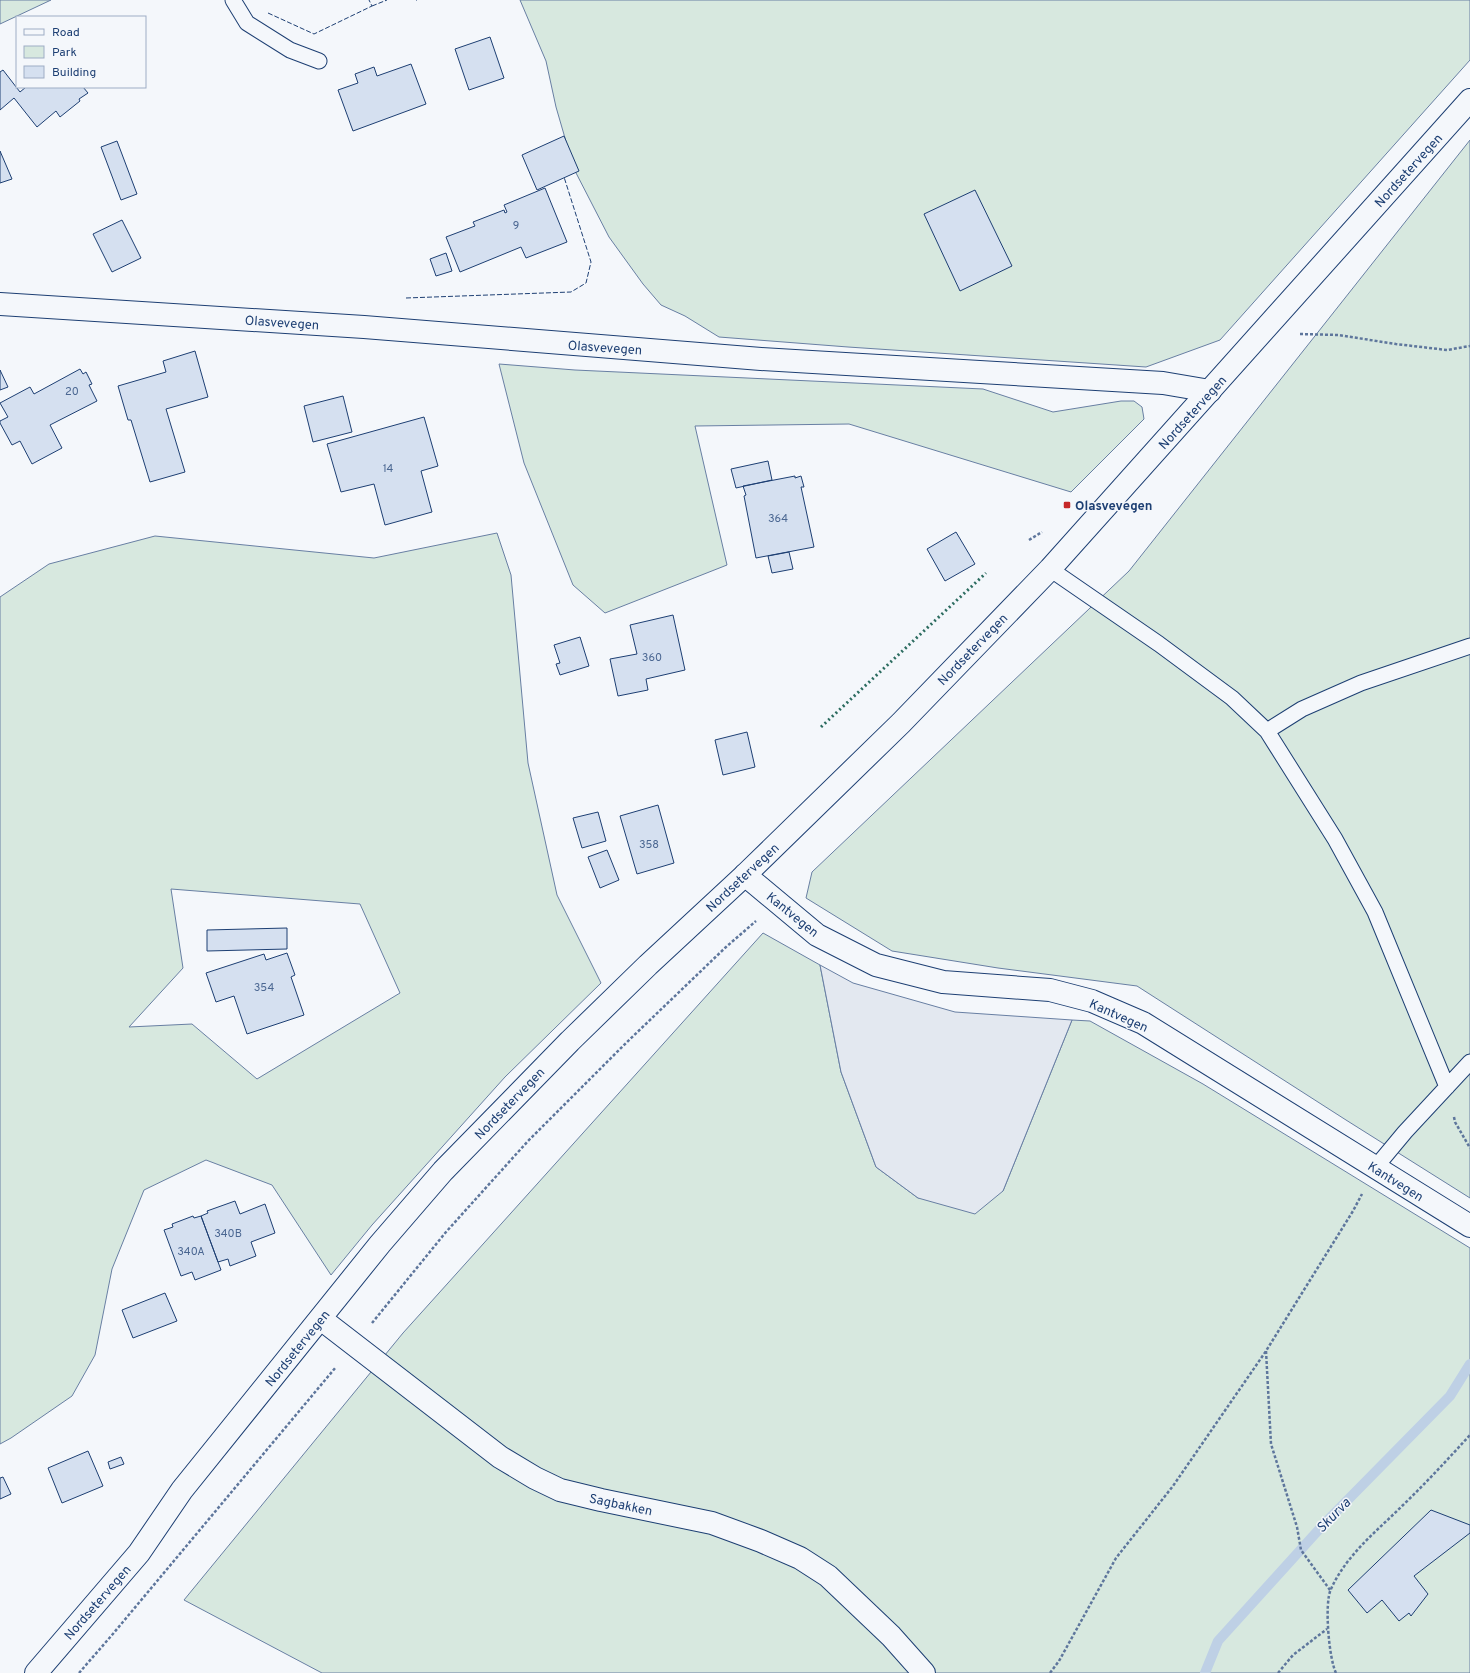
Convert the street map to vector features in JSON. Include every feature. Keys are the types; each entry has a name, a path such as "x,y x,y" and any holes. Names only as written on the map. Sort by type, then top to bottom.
{"street":[{"name":"Nordsetervegen","path":"36,1673 139,1554 182,1490 380,1244 443,1171 491,1120 648,965 745,875 901,722 1050,569 1264,332 1470,100"},
{"name":"Olasvevegen","path":"0,304 364,327 761,359 1163,383 1210,391"},
{"name":"Kantvegen","path":"745,875 817,936 876,966 943,982 1050,990 1092,1002 1143,1023 1470,1226"},
{"name":"Sagbakken","path":"321,1319 500,1457 554,1487 601,1500 712,1523 761,1541 800,1558 828,1576 891,1636 924,1673"}],"lane":[{"path":"233,0 247,23 290,50 319,61"},
{"path":"1050,569 1159,644 1232,698 1267,730 1335,839 1374,912 1447,1087"},
{"path":"1267,730 1302,709 1361,683 1470,646"},
{"path":"1375,1168 1405,1132 1470,1062"}],"path":[{"path":"1264,332 1338,335 1446,350 1470,346"},
{"path":"79,1673 112,1636 446,1232 528,1141 726,947 778,902"},
{"path":"1447,1087 1455,1122 1470,1148"},
{"path":"1050,1673 1059,1661 1116,1558 1173,1486 1266,1351 1353,1211 1375,1168"},
{"path":"1266,1351 1271,1444 1297,1527 1301,1550 1330,1590"},
{"path":"1336,1673 1327,1629 1330,1590 1345,1564 1369,1536 1435,1473 1470,1435"},
{"path":"1278,1673 1293,1655 1327,1629"}],"green space":[{"path":"0,0 51,0 16,16 0,24"},
{"path":"520,0 1470,0 1470,60 1220,340 1146,367 719,337 685,316 661,305 643,284 609,237 574,169 556,107 546,61"},
{"path":"1470,140 1470,1198 1137,986 998,968 892,951 806,898 812,872 1129,571"},
{"path":"499,364 575,370 983,389 1053,412 1121,401 1134,401 1142,407 1144,419 1071,492 849,424 695,426 727,565 605,613 573,585 524,463"},
{"path":"497,533 511,575 528,763 557,895 601,983 505,1077 372,1225 331,1275 272,1185 206,1160 144,1190 112,1269 95,1355 72,1396 0,1444 0,597 49,564 155,536 374,558","holes":["171,889 360,904 400,993 257,1079 192,1024 129,1027 183,968"]},
{"path":"763,933 820,965 841,1072 876,1167 918,1198 1003,1191 1072,1020 1090,1021 1203,1084 1470,1248 1470,1673 322,1673 184,1600 403,1333"}],"shaded area":[{"path":"820,965 853,983 955,1012 1072,1020 1003,1191 975,1214 918,1198 876,1167 841,1072"}],"building":[{"path":"490,37 504,78 469,90 455,49"},
{"path":"411,64 426,104 353,131 338,90 358,83 355,74 374,67 377,76"},
{"path":"3,70 20,92 25,88 84,88 88,93 79,99 80,101 60,117 56,111 37,127 14,98 0,110 0,72"},
{"path":"564,136 579,171 537,190 522,155"},
{"path":"117,141 137,194 121,200 101,147"},
{"path":"0,151 12,179 0,183"},
{"path":"545,188 567,242 526,258 521,247 460,272 446,237 475,226 473,222 504,210 505,213 507,212 504,205"},
{"path":"975,190 1012,266 960,291 924,214"},
{"path":"122,220 141,258 112,272 93,234"},
{"path":"446,253 452,271 436,276 430,259"},
{"path":"195,351 208,397 166,409 185,472 150,482 131,420 128,420 118,386 166,372 163,361"},
{"path":"80,369 83,374 86,372 92,384 89,385 97,401 50,425 62,448 32,464 20,441 12,445 0,423 0,421 8,417 0,403 30,387 34,394"},
{"path":"0,370 8,387 0,390"},
{"path":"343,396 352,432 313,442 304,406"},
{"path":"424,417 438,466 421,471 432,512 385,525 374,484 341,492 327,444"},
{"path":"768,461 772,480 736,488 731,469"},
{"path":"795,476 795,478 801,476 804,487 801,487 814,547 756,558 744,496 746,495 743,486"},
{"path":"956,532 975,564 945,581 927,549"},
{"path":"789,552 793,569 772,573 768,556"},
{"path":"673,615 685,670 646,679 648,690 618,696 610,659 637,654 630,625"},
{"path":"580,637 589,666 560,675 556,664 560,663 554,645"},
{"path":"747,732 755,767 723,775 715,740"},
{"path":"658,805 674,863 637,874 620,816"},
{"path":"598,812 606,841 582,848 573,818"},
{"path":"607,850 619,880 600,888 588,857"},
{"path":"287,928 287,949 207,951 207,930"},
{"path":"287,953 295,975 291,977 304,1015 247,1034 234,996 216,1002 206,973 264,954 266,960"},
{"path":"235,1201 240,1214 265,1204 275,1233 251,1242 256,1256 230,1266 228,1259 218,1262 201,1216 208,1213 207,1211"},
{"path":"193,1216 194,1218 201,1216 221,1270 195,1280 192,1272 181,1276 164,1230 173,1227 172,1224"},
{"path":"165,1293 177,1321 133,1338 122,1310"},
{"path":"88,1451 103,1486 62,1503 48,1468"},
{"path":"121,1457 124,1464 110,1469 108,1462"},
{"path":"3,1477 11,1494 0,1499 0,1478"},
{"path":"1431,1510 1470,1525 1470,1533 1414,1576 1428,1594 1411,1616 1409,1613 1399,1621 1382,1600 1367,1613 1348,1590"}],"waterway":[{"name":"Skurva","path":"1205,1673 1218,1641 1324,1524 1450,1396 1470,1364"}],"hedge":[{"path":"821,727 986,573"}],"fence":[{"path":"268,13 314,34 372,6 369,0"},
{"path":"372,6 387,0"},
{"path":"406,298 571,292 586,283 591,262 564,177"}],"place":[{"name":"Olasvevegen","path":"1067,505"}]}
